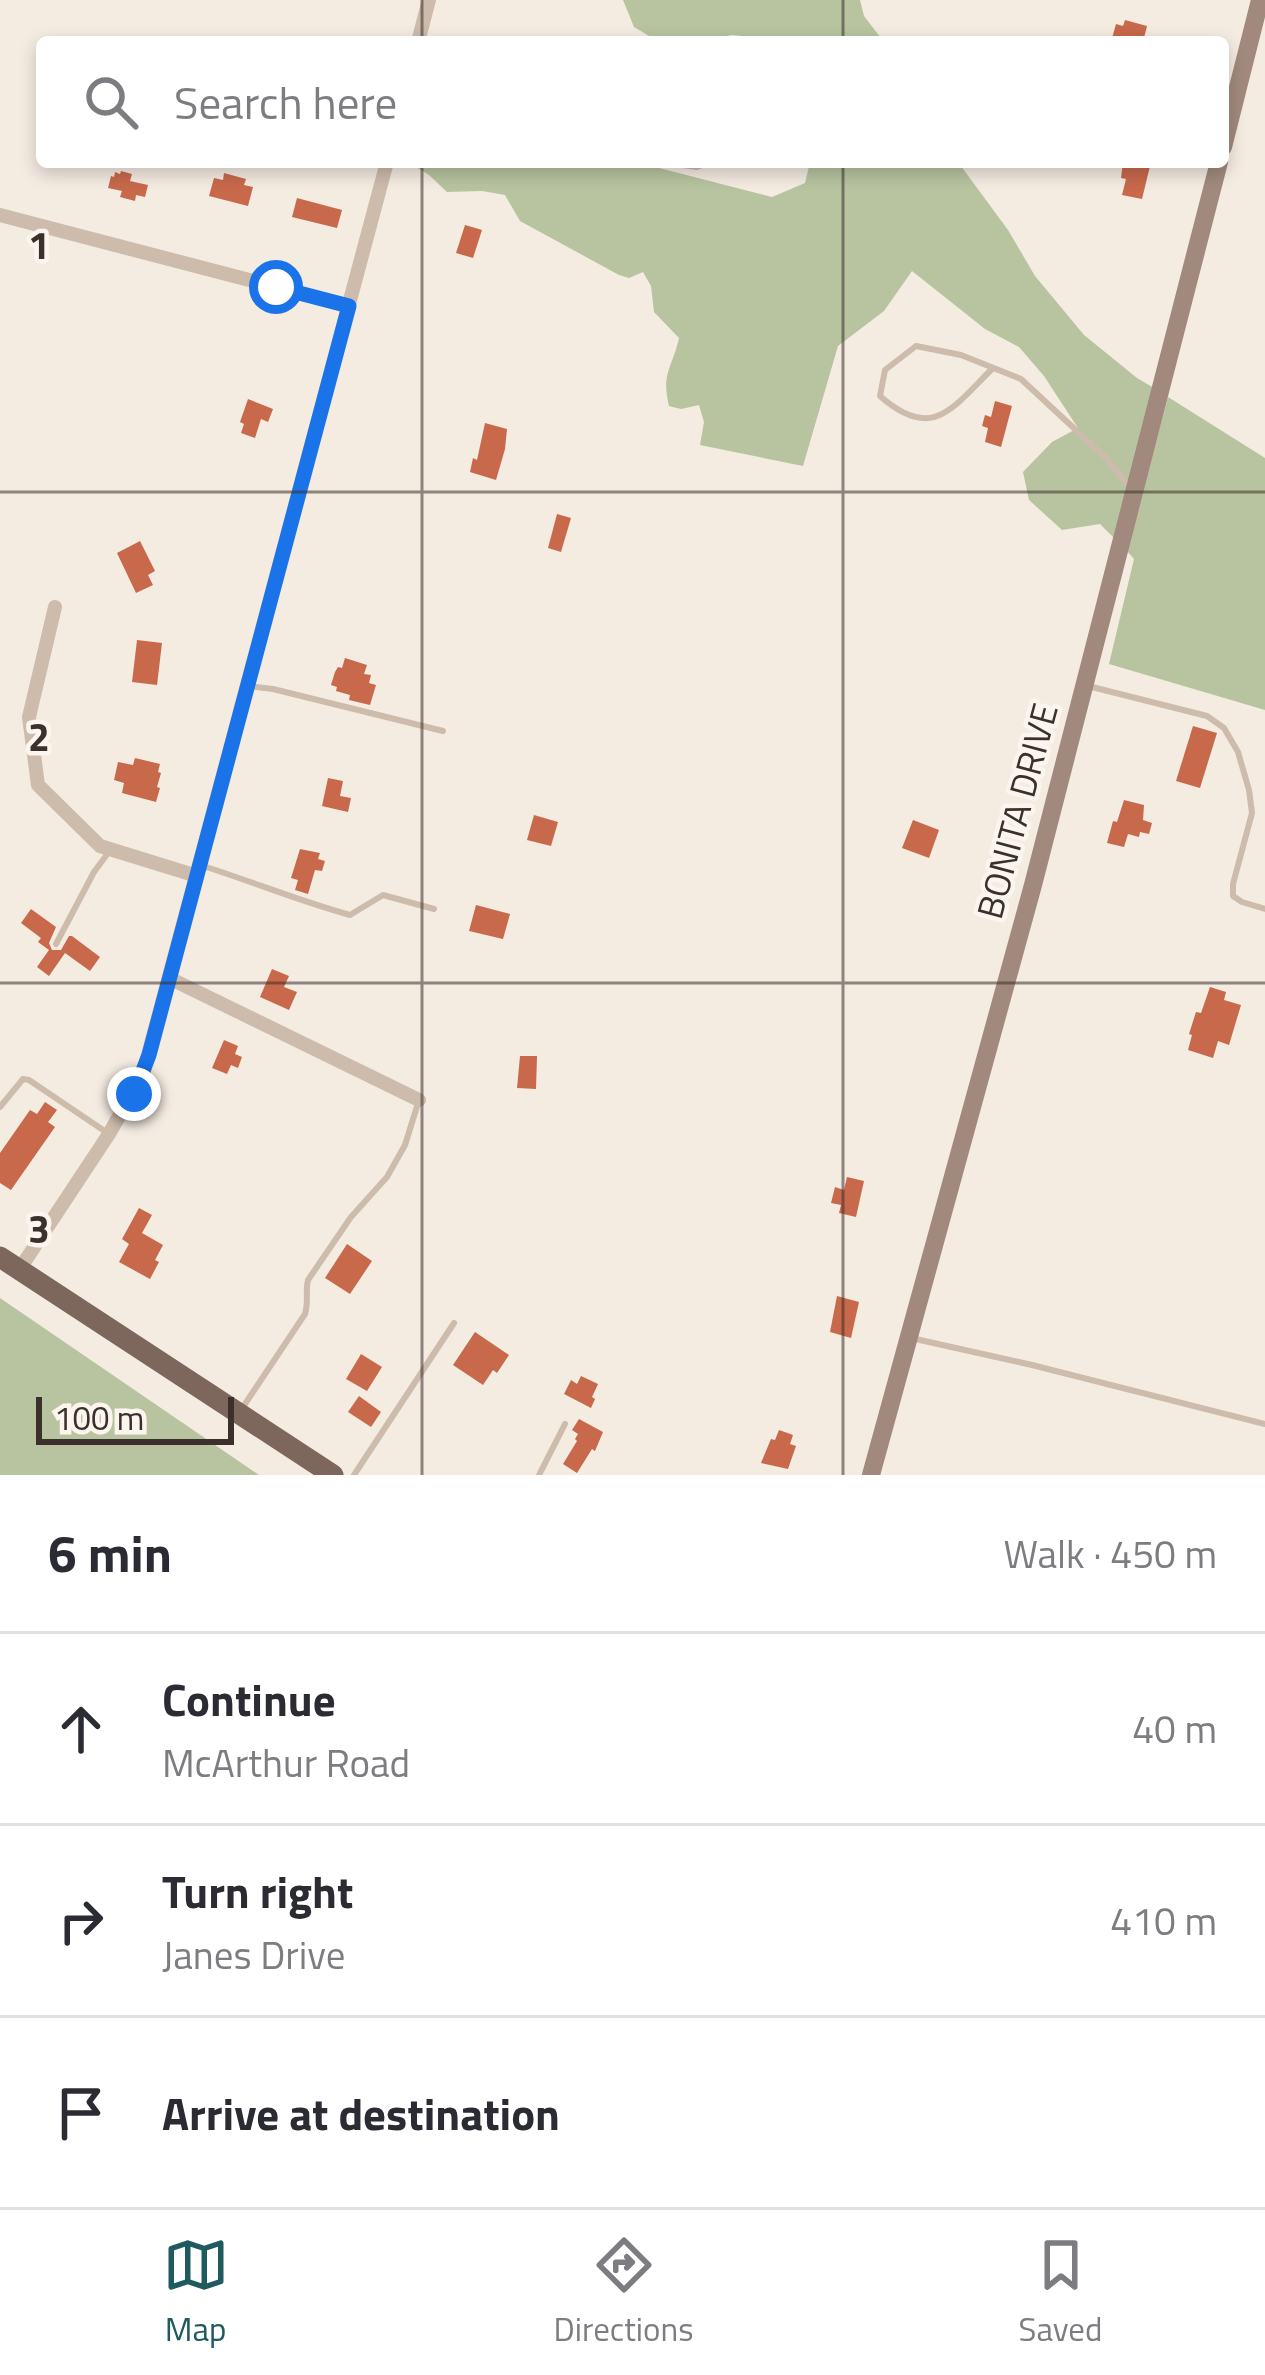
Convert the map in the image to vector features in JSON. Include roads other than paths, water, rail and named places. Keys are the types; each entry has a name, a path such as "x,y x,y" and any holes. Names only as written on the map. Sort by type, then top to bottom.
{"main road":[{"path":"10,1264 334,1475"}],"street":[{"path":"420,36 429,0"},
{"path":"1229,123 1260,0"},
{"path":"10,1264 109,1134 143,1075 385,168"},
{"name":"BONITA DRIVE","path":"871,1475 1034,885 1217,168"},
{"path":"0,215 349,306"},
{"path":"56,607 29,717 38,785 100,846 199,870"},
{"path":"170,979 419,1100"}],"lane":[{"path":"993,368 948,412 925,420 901,414 880,396 885,370 916,346 961,355 1021,379 1106,458 1134,493"},
{"path":"1084,685 1207,716 1224,728 1238,752 1252,813 1233,896 1265,908"},
{"path":"248,686 443,731"},
{"path":"56,944 111,849"},
{"path":"199,870 350,915 383,895 434,909"},
{"path":"0,1107 18,1082 29,1079 109,1134"},
{"path":"239,1413 304,1314 308,1280 398,1159 419,1100"},
{"path":"354,1475 454,1323"},
{"path":"908,1337 1265,1424"},
{"path":"538,1475 565,1424"}]}
